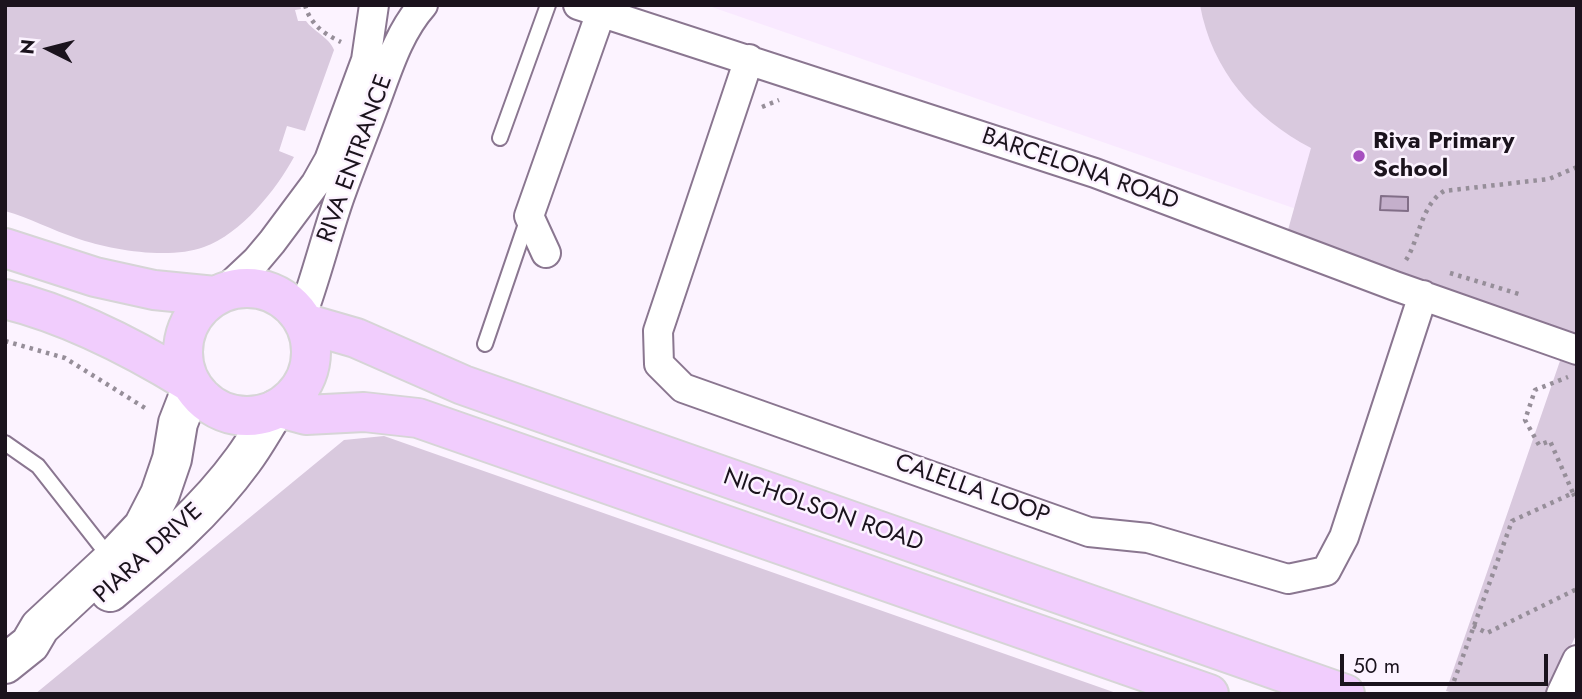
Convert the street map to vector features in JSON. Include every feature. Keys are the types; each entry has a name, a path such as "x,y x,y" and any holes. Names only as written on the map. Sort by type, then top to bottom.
{"main road":[{"path":"5,248 95,277 154,290 218,295 248,288 269,292 287,302 302,320 311,349 306,376 291,399 277,409 255,416 234,416 215,409 191,384 137,350 5,299"},
{"path":"191,384 184,368 184,340 195,315 218,295"},
{"name":"NICHOLSON ROAD","path":"302,320 356,338 463,385 1345,694"},
{"name":"NICHOLSON ROAD","path":"277,409 306,415 364,412 418,418 1209,694"}],"street":[{"name":"RIVA ENTRANCE","path":"218,295 272,242 316,183 329,160 366,60 374,5"},
{"name":"RIVA ENTRANCE","path":"302,320 340,196 388,70 399,43 423,5"},
{"name":"BARCELONA ROAD","path":"589,9 1095,173 1395,286 1577,350"},
{"path":"546,253 529,216 589,9"},
{"name":"CALELLA LOOP","path":"749,59 658,331 659,364 683,388 1089,532 1148,538 1288,579 1326,571 1344,537 1423,295"},
{"name":"PIARA DRIVE","path":"18,654 40,626 112,560 143,527 160,494 172,459 178,423 191,384"},
{"name":"PIARA DRIVE","path":"18,654 51,639 160,551 243,460 277,409"},
{"path":"1560,694 1577,660"}],"lane":[{"path":"500,138 548,5"},
{"path":"485,344 529,216"},
{"path":"5,443 38,466 112,560"}],"path":[{"path":"305,5 310,18 321,31 342,43"},
{"path":"758,120 762,107 779,101 789,72"},
{"path":"1395,286 1426,212 1436,196 1444,191 1549,179 1577,167"},
{"path":"1445,272 1522,295"},
{"path":"5,341 65,358 145,408 149,418"},
{"path":"1568,377 1535,390 1525,420 1539,445 1550,441 1577,502"},
{"path":"1454,681 1511,521 1573,493"},
{"path":"1473,626 1487,633 1577,589"}],"shaded area":[{"path":"5,5 300,5 301,9 295,10 298,21 306,21 334,50 305,131 287,126 279,151 294,157 278,183 244,222 218,241 190,251 157,253 122,250 76,238 5,211"},
{"name":"Riva Primary School","path":"706,5 1577,5 1577,306"},
{"name":"Riva Primary School","path":"1200,5 1577,5 1577,337 1286,237 1311,148 1271,122 1239,90 1214,51"},
{"path":"1561,358 1577,364 1577,633 1553,683 1543,694 1457,694 1446,691"},
{"path":"384,436 1119,694 35,694 344,440"}],"building":[{"path":"1381,196 1408,197 1408,211 1380,210"}],"place":[{"name":"Riva Primary School","path":"1359,156"}]}
